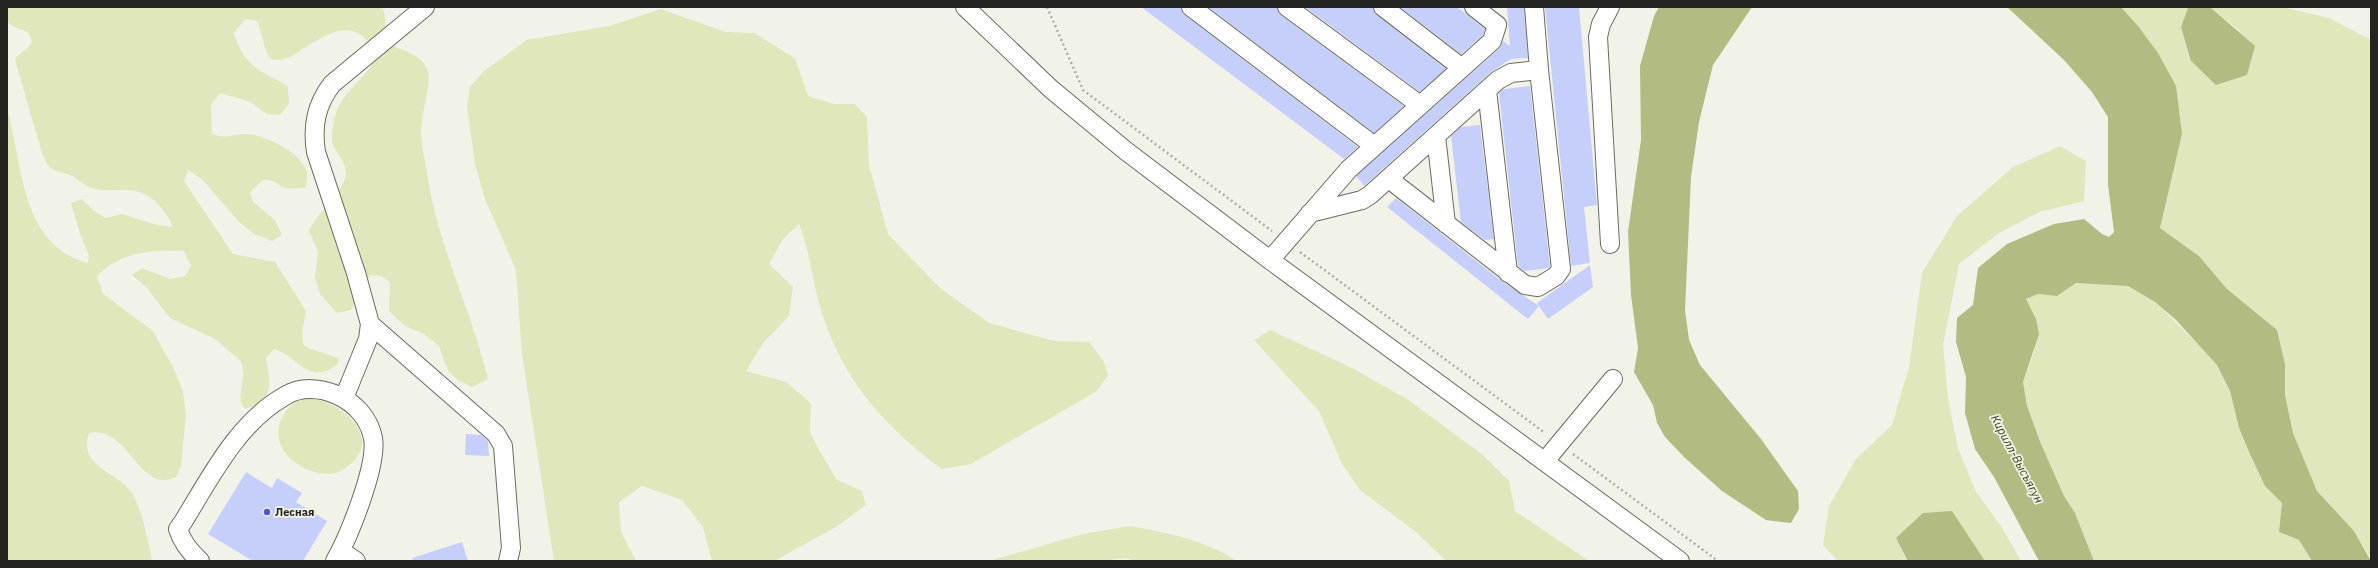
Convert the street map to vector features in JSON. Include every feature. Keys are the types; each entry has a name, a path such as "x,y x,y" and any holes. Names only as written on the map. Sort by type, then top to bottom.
{"street":[{"path":"344,398 368,339 370,324 356,273 316,152 314,122 322,97 332,84 425,7"},
{"path":"1191,7 1373,145"},
{"path":"1287,7 1420,105"},
{"path":"1383,7 1462,68"},
{"path":"1270,260 1310,213 1373,145 1492,40 1497,25 1474,7"},
{"path":"1389,179 1525,285 1538,287 1556,276 1561,270 1539,70 1534,7"},
{"path":"1610,7 1601,24 1598,37 1610,244"},
{"path":"976,10 1085,118 1270,260 1680,561"},
{"path":"1310,213 1362,200 1389,179 1498,80 1511,73 1539,70"},
{"path":"1487,90 1508,273"},
{"path":"1436,136 1446,224"},
{"path":"370,324 496,434 503,446 511,548 508,561"},
{"path":"1545,461 1613,379"},
{"path":"200,561 191,553 178,530 235,442 271,406 294,391 319,390 344,398 362,414 369,425 373,439 373,452 361,502 338,556 356,561"}],"path":[{"path":"1046,7 1083,90 1718,561"}],"shaded area":[{"path":"7,7 382,7 385,16 385,34 387,43 416,56 425,65 428,71 429,77 421,134 429,185 441,234 474,330 488,379 472,387 458,380 448,371 439,346 424,334 405,326 389,311 390,282 381,276 370,275 351,310 337,313 320,294 315,278 318,251 309,231 317,218 337,193 345,179 346,173 343,162 334,148 332,137 334,122 337,110 343,100 377,56 368,41 358,33 348,30 337,31 325,36 290,57 281,60 271,59 264,46 257,21 245,19 234,33 242,53 254,66 288,86 289,103 280,115 267,114 250,102 220,93 211,105 212,134 218,136 243,134 255,135 282,146 298,158 304,165 307,173 306,188 286,188 273,181 263,180 250,192 253,202 275,220 282,235 272,241 254,234 239,222 203,180 188,170 184,181 233,254 275,262 306,311 302,331 303,344 308,348 338,358 338,364 328,370 319,372 311,371 274,349 266,358 269,375 269,390 262,401 255,406 245,409 241,401 243,369 241,361 215,339 170,318 147,288 132,275 142,268 170,279 185,276 191,266 184,251 149,252 116,261 97,276 103,294 153,331 175,371 183,392 186,414 181,466 176,477 163,480 152,476 142,469 114,439 103,433 89,433 87,445 89,454 93,461 125,485 135,499 144,526 152,561 7,561 7,109 28,200 37,221 49,239 66,254 88,263 89,255 80,234 71,203 82,199 93,210 105,218 122,214 157,225 173,227 161,207 142,193 128,190 106,190 92,188 71,175 54,170 46,163 15,60 32,42 28,32 12,26 7,21"},
{"path":"2121,7 2196,7 2188,9 2241,32 2210,7 2282,7 2329,18 2371,40 2371,558 2354,531 2317,491 2293,433 2285,395 2285,364 2277,330 2227,289 2199,256 2160,228 2182,134 2138,26"},
{"path":"661,9 725,32 754,33 795,58 808,96 834,104 855,104 867,117 869,165 888,234 940,288 989,323 1054,341 1089,342 1104,362 1108,375 1097,391 971,464 942,469 903,438 886,421 857,384 844,364 833,342 820,307 799,224 783,239 769,264 793,287 789,316 763,343 746,371 786,382 811,403 810,432 819,450 837,480 862,491 866,505 836,527 774,561 712,561 703,527 682,500 642,486 619,502 621,532 636,561 554,561 522,354 516,270 485,199 475,164 467,106 470,87 485,70 527,40 609,26"},
{"path":"2060,146 2086,161 2084,201 2039,212 1999,233 1959,264 1943,345 1948,399 1958,448 1976,492 2001,526 2021,561 1985,561 1951,511 1896,538 1909,561 1838,561 1823,545 1829,506 1856,459 1892,425 1909,367 1922,273 1957,216 2013,167"},
{"path":"2076,283 2128,286 2155,302 2203,349 2217,365 2230,391 2239,428 2265,486 2283,503 2279,532 2299,540 2312,561 2094,561 2075,513 2064,496 2041,444 2027,406 2023,382 2034,353 2036,319 2026,299 2038,294 2057,296"},
{"path":"1270,330 1352,368 1407,399 1483,455 1509,481 1515,511 1589,561 1446,561 1416,532 1360,490 1342,464 1319,411 1254,340"},
{"path":"308,398 323,401 336,407 348,416 357,426 361,437 361,449 355,460 341,471 326,474 318,473 302,467 289,457 280,443 278,434 279,426 286,411 292,405"},
{"path":"1131,526 1186,538 1212,548 1237,561 1136,561 1126,558 1101,561 989,561 1083,534"}],"water":[{"path":"1659,7 1752,7 1713,65 1699,122 1691,177 1685,310 1689,340 1700,365 1761,439 1798,491 1799,509 1791,523 1766,520 1722,491 1684,457 1665,437 1657,423 1653,405 1634,372 1638,348 1631,295 1628,232 1641,140 1640,66 1654,16"},
{"name":"Кирилл-Высъягун","path":"2007,7 2121,7 2138,26 2158,53 2176,86 2182,134 2160,228 2199,256 2227,289 2277,330 2285,364 2285,395 2293,433 2317,491 2354,531 2371,561 2312,561 2299,540 2279,532 2282,503 2265,486 2239,428 2230,391 2217,365 2176,320 2155,302 2128,286 2076,283 2057,296 2038,294 2026,299 2036,319 2039,334 2023,382 2027,406 2041,444 2064,496 2075,513 2094,561 2039,561 1994,477 1975,449 1965,413 1966,377 1956,342 1957,318 1973,305 1978,268 2007,244 2054,224 2084,219 2102,234 2109,237 2114,232 2108,185 2108,117 2092,92 2064,60"},
{"path":"2210,7 2255,46 2247,75 2216,85 2191,61 2181,27 2188,8"},
{"path":"1952,511 1985,561 1908,561 1896,538 1923,513"}],"building":[{"path":"1141,7 1181,7 1185,15 1358,147 1344,159"},
{"path":"1208,7 1277,7 1281,15 1404,106 1374,133"},
{"path":"1305,7 1373,7 1377,15 1446,69 1420,92"},
{"path":"1400,7 1457,7 1485,29 1483,35 1461,54"},
{"path":"1507,7 1524,7 1528,58 1511,59 1491,72 1364,186 1356,176 1499,49 1503,41 1510,46"},
{"path":"1545,7 1579,7 1597,205 1584,207 1590,263 1571,266"},
{"path":"1530,86 1550,266 1549,268 1524,271 1518,266 1499,93 1504,89"},
{"path":"1480,125 1494,239 1485,240 1461,222 1451,136 1461,127"},
{"path":"1396,198 1503,282 1539,306 1528,319 1387,207"},
{"path":"1590,265 1593,287 1548,319 1537,303"},
{"path":"466,434 481,435 488,441 489,456 465,455"},
{"name":"Лесная","path":"246,472 272,488 277,478 302,493 296,502 327,521 303,561 253,561 208,534"},
{"path":"462,542 468,561 413,561 412,558"}],"place":[{"name":"Лесная","path":"267,512"}]}
